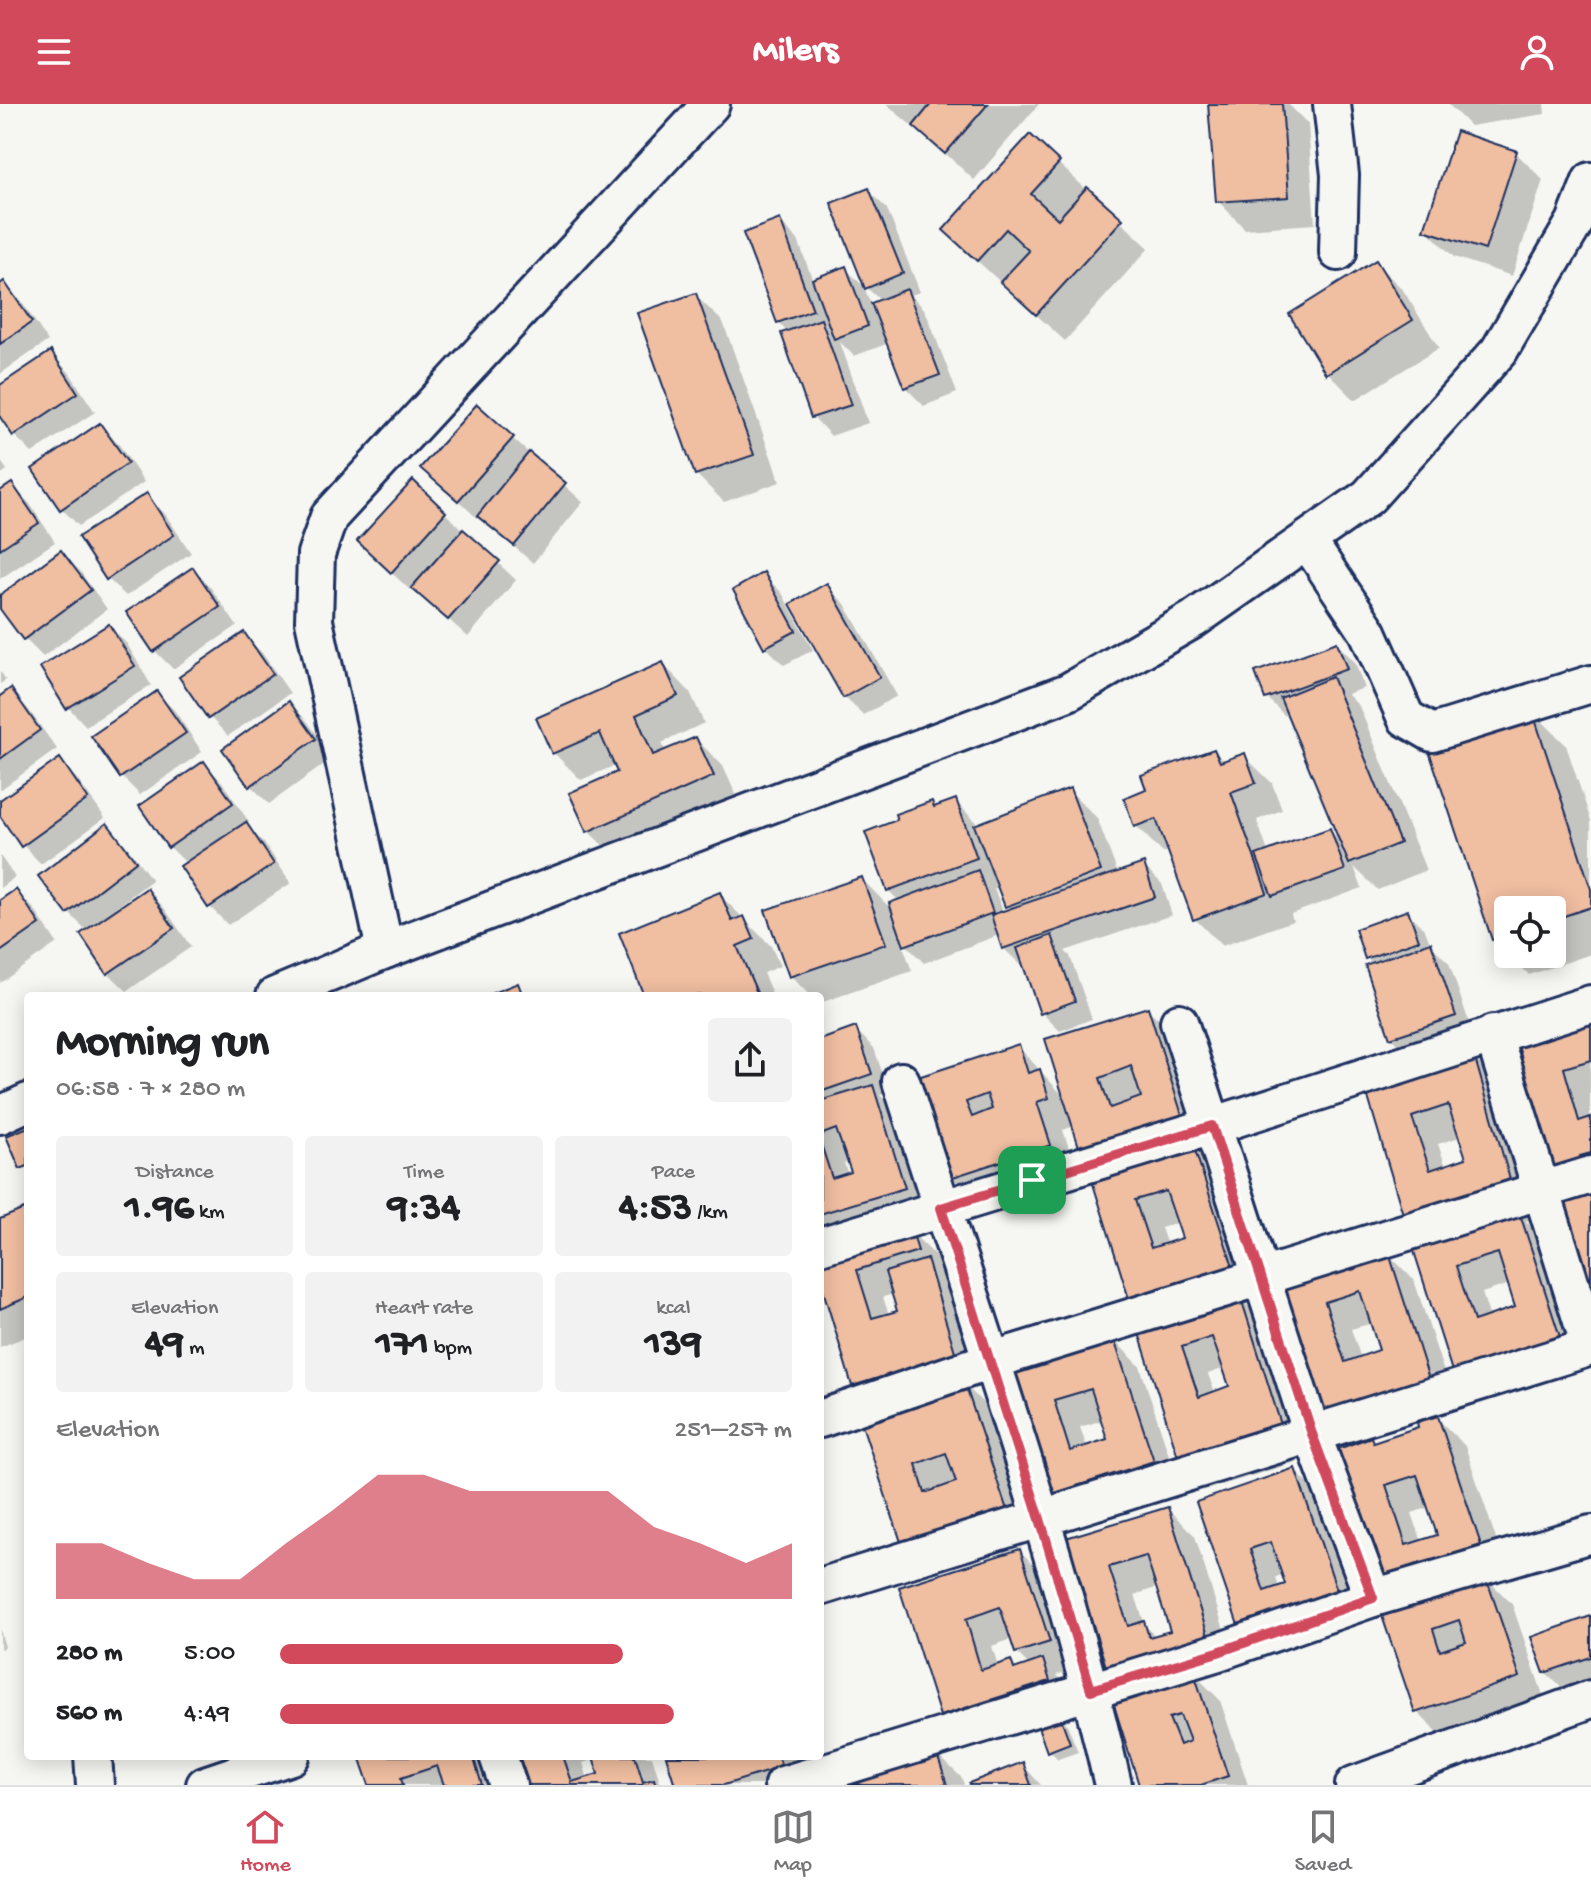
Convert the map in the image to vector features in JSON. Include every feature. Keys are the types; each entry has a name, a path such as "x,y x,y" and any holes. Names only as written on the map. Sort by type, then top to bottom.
{"street":[{"path":"385,950 314,621 316,554 329,517 711,104"},
{"path":"1332,104 1340,175 1338,252"},
{"path":"285,992 385,950 1068,692 1194,619 1368,497 1499,351 1583,227 1591,181"},
{"path":"1307,540 1368,632 1406,718 1432,733 1591,684"},
{"path":"824,1245 1212,1126 1591,1004"},
{"path":"1179,1022 1312,1434 1373,1598"},
{"path":"824,1586 1590,1347 1493,1034"},
{"path":"901,1081 1040,1519 1091,1690 1113,1785"},
{"path":"0,1115 24,1104"},
{"path":"824,1418 990,1361 1591,1175"},
{"path":"783,1785 1218,1652 1373,1598 1591,1534"},
{"path":"1354,1785 1591,1699"},
{"path":"93,1760 95,1785"},
{"path":"205,1785 279,1760"},
{"path":"499,1760 508,1785"}],"building":[{"path":"931,104 988,104 945,154 913,126"},
{"path":"1208,104 1282,104 1289,197 1216,202"},
{"path":"1456,131 1517,151 1485,250 1424,230"},
{"path":"1030,134 1060,162 1031,194 1058,219 1087,187 1123,219 1036,315 1000,282 1029,251 1006,229 977,261 943,230"},
{"path":"869,188 903,273 865,289 831,203"},
{"path":"780,219 813,310 777,323 743,233"},
{"path":"1376,260 1413,320 1326,374 1289,314"},
{"path":"846,266 868,326 834,339 812,279"},
{"path":"4,281 32,322 0,344 0,284"},
{"path":"907,289 940,375 904,388 871,303"},
{"path":"696,293 754,455 695,475 637,313"},
{"path":"821,319 851,405 811,418 781,333"},
{"path":"51,351 78,393 13,436 0,417 0,385"},
{"path":"477,404 514,437 458,501 420,468"},
{"path":"100,423 128,463 60,510 32,469"},
{"path":"529,452 566,483 514,546 477,516"},
{"path":"413,480 446,512 391,573 357,541"},
{"path":"12,483 39,523 0,549 0,491"},
{"path":"147,493 174,535 106,580 78,537"},
{"path":"463,529 500,561 448,620 411,588"},
{"path":"61,550 91,590 23,640 0,609 0,595"},
{"path":"193,567 220,607 153,652 126,612"},
{"path":"764,572 796,631 764,648 733,590"},
{"path":"827,583 880,677 843,698 790,604"},
{"path":"109,624 135,666 66,709 40,667"},
{"path":"244,632 273,674 208,719 179,677"},
{"path":"1337,642 1347,669 1265,699 1255,672"},
{"path":"663,662 678,696 636,715 653,755 696,737 714,776 587,832 569,793 617,772 600,733 552,754 536,718"},
{"path":"1332,677 1400,843 1349,864 1280,698"},
{"path":"11,688 40,730 0,759 0,696"},
{"path":"157,691 186,733 120,778 91,736"},
{"path":"289,701 316,739 249,787 222,749"},
{"path":"1531,707 1591,889 1591,907 1566,915 1566,896 1494,896 1492,940 1426,742"},
{"path":"1214,749 1220,762 1245,753 1256,783 1231,792 1267,893 1193,920 1156,819 1134,827 1124,798 1146,789 1141,775"},
{"path":"60,758 88,799 21,847 0,816 0,800"},
{"path":"204,761 233,803 168,848 139,806"},
{"path":"1070,788 1101,871 1005,907 974,825"},
{"path":"956,799 977,858 887,891 865,832 897,820 895,814 932,801 934,807"},
{"path":"246,822 274,864 208,908 180,866"},
{"path":"107,823 136,861 67,914 38,876"},
{"path":"1330,828 1345,870 1272,896 1256,855"},
{"path":"1144,863 1155,897 1002,949 991,915"},
{"path":"978,870 993,913 904,946 889,903"},
{"path":"862,877 886,944 789,977 765,910"},
{"path":"147,888 174,928 107,974 80,934"},
{"path":"16,889 40,924 0,952 0,900"},
{"path":"720,892 732,921 744,916 754,939 737,946 757,992 642,992 619,933"},
{"path":"1408,910 1419,940 1365,959 1355,929"},
{"path":"1052,935 1075,1001 1040,1014 1017,948"},
{"path":"1431,942 1456,1016 1390,1038 1365,965"},
{"path":"518,983 521,992 495,992"},
{"path":"1148,1007 1182,1115 1079,1147 1045,1039","holes":["1131,1066 1141,1097 1110,1108 1100,1078"]},
{"path":"1591,1018 1591,1060 1564,1068 1579,1121 1591,1117 1591,1153 1580,1156 1582,1164 1554,1172 1516,1039"},
{"path":"856,1027 872,1074 824,1091 824,1039"},
{"path":"1019,1044 1028,1073 1040,1069 1049,1098 1037,1102 1051,1145 950,1178 918,1077","holes":["987,1094 992,1109 972,1117 966,1102"]},
{"path":"1474,1055 1513,1190 1405,1221 1365,1087","holes":["1448,1105 1466,1158 1430,1170 1412,1117"]},
{"path":"873,1085 905,1188 824,1213 824,1153 832,1178 851,1172 836,1129 824,1134 824,1100"},
{"path":"24,1129 24,1168 20,1169 6,1136"},
{"path":"1191,1138 1234,1270 1130,1302 1089,1171","holes":["1166,1191 1182,1238 1151,1248 1135,1200"]},
{"path":"1591,1188 1591,1285 1563,1197"},
{"path":"24,1209 24,1299 0,1309 0,1219"},
{"path":"1519,1211 1560,1337 1452,1371 1412,1245","holes":["1498,1253 1515,1307 1474,1321 1456,1266"]},
{"path":"911,1228 918,1251 857,1270 872,1318 897,1311 885,1272 927,1259 956,1355 852,1386 824,1293 824,1255"},
{"path":"1388,1250 1429,1379 1324,1412 1284,1283","holes":["1360,1291 1379,1350 1345,1362 1325,1302"]},
{"path":"1240,1295 1283,1431 1180,1463 1137,1327","holes":["1212,1337 1229,1386 1199,1397 1182,1347"]},
{"path":"1113,1336 1154,1461 1049,1495 1008,1370","holes":["1091,1389 1107,1439 1070,1451 1054,1400"]},
{"path":"964,1381 1007,1510 902,1545 859,1416","holes":["946,1453 956,1482 925,1493 916,1464"]},
{"path":"1438,1416 1481,1545 1381,1578 1338,1449 1371,1437 1373,1442 1418,1427 1417,1422","holes":["1417,1475 1437,1535 1406,1545 1386,1485"]},
{"path":"1295,1468 1338,1593 1239,1628 1196,1502","holes":["1271,1542 1285,1584 1264,1591 1250,1549"]},
{"path":"1168,1507 1210,1642 1108,1673 1066,1538","holes":["1146,1556 1170,1631 1149,1637 1144,1621 1128,1626 1109,1567"]},
{"path":"1020,1549 1050,1642 1015,1653 1000,1607 966,1619 981,1670 1011,1660 1014,1669 1043,1659 1050,1681 940,1716 899,1587"},
{"path":"1485,1574 1520,1677 1415,1713 1380,1610","holes":["1459,1620 1466,1642 1440,1651 1433,1629"]},
{"path":"1591,1616 1591,1657 1544,1673 1531,1637"},
{"path":"1193,1670 1228,1776 1201,1785 1139,1785 1111,1696","holes":["1180,1715 1190,1741 1180,1745 1169,1718"]},
{"path":"1059,1713 1070,1743 1047,1752 1036,1721"},
{"path":"935,1748 947,1785 834,1785"},
{"path":"360,1760 474,1760 482,1785 444,1785 437,1766 401,1778 403,1785 369,1785"},
{"path":"520,1760 564,1760 572,1782 598,1774 594,1760 636,1760 643,1782 654,1779 656,1785 529,1785"},
{"path":"667,1760 779,1760 782,1767 724,1785 675,1785"},
{"path":"1023,1762 1031,1785 969,1785 969,1783"}],"route":[{"path":"1212,1126 1312,1434 1373,1598 1218,1652 1091,1690 941,1208 1032,1180 1212,1126"}]}
